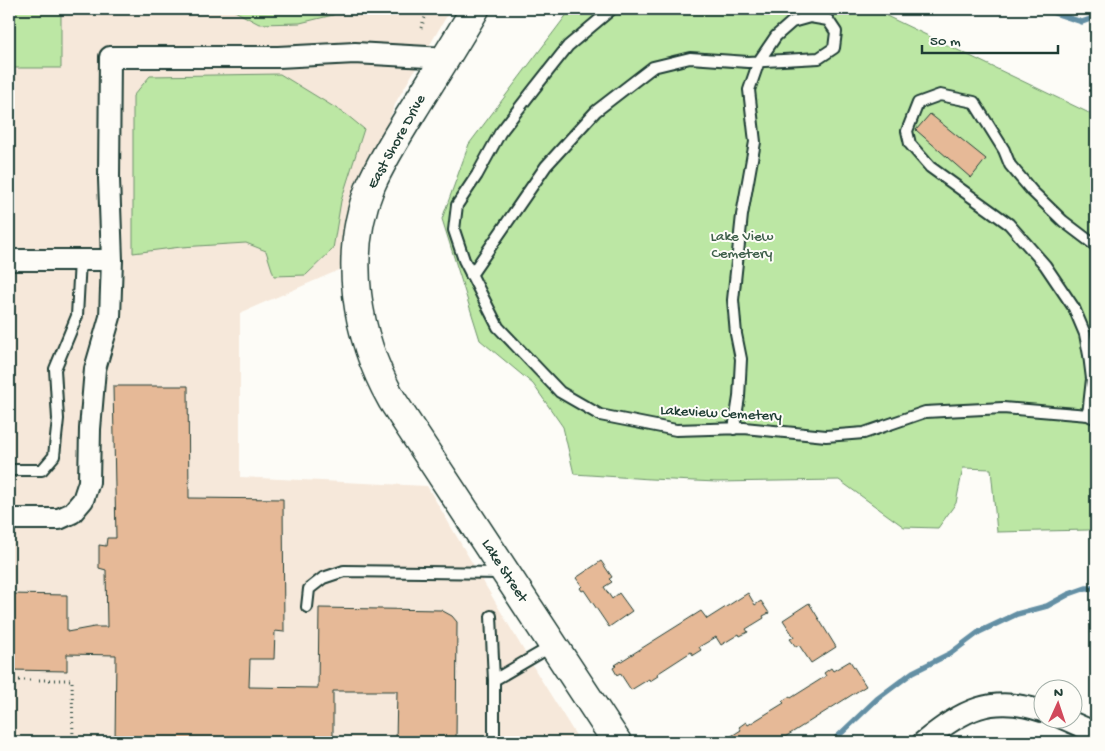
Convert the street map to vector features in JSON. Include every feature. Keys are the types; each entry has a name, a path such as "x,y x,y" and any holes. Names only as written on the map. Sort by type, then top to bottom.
{"street":[{"name":"East Shore Drive","path":"392,400 380,379 364,334 356,291 357,246 363,211 371,185 392,145 475,9"},
{"path":"9,519 58,519 72,513 83,500 89,482 90,430 95,369 110,316 112,260 109,179 110,58 278,57 355,53 445,58"},
{"path":"9,260 112,260"},
{"name":"Lake Street","path":"392,400 616,742"},
{"path":"923,742 978,707 1009,703 1032,707"},
{"path":"1082,727 1096,733"}],"lane":[{"name":"Lakeview Cemetery","path":"612,9 568,46 500,133 477,175 457,205 454,230 464,260 498,327 560,392 600,415 676,430 744,428 826,436 864,433 926,412 1003,408 1092,417 1092,380 1089,355 1085,334 1074,308 1045,265 1009,224 930,167 910,144 907,131 918,103 940,95 974,102 1004,150 1010,165 1032,191 1063,220 1096,246"},
{"path":"471,275 546,166 596,111 646,73 653,68 690,58 758,61 819,58 834,48 836,32 828,20 810,17 792,22 776,36 758,61 748,90 755,142 742,215 733,300 736,334 741,359 739,397 734,429"},
{"path":"9,470 42,470 54,456 58,419 55,369 77,316 80,260"},
{"path":"307,607 309,589 323,578 344,571 505,574"},
{"path":"491,616 494,742"},
{"path":"494,680 553,646"}],"path":[{"path":"421,28 428,9"},
{"path":"9,680 72,680 73,742"}],"shaded area":[{"path":"9,9 451,9 397,100 354,205 344,268 240,313 240,477 427,486 537,673 580,742 9,742"}],"green space":[{"path":"9,9 61,9 61,68 9,68"},
{"path":"231,9 343,9 333,15 300,23 259,24"},
{"name":"Lake View Cemetery","path":"571,9 872,9 1096,118 1096,527 1088,530 997,532 991,469 963,468 956,503 938,528 904,527 839,480 717,482 574,474 563,427 533,384 480,340 442,219 469,144"},
{"path":"280,74 347,115 364,129 341,201 333,249 306,275 274,276 266,251 246,243 181,247 133,253 133,96 150,76"}],"building":[{"path":"930,114 986,159 971,178 916,130"},
{"path":"113,386 188,386 189,498 283,499 284,632 275,631 274,659 250,659 249,687 318,688 319,608 441,610 452,616 457,622 456,742 396,742 397,691 333,691 333,742 115,742 116,655 67,654 67,671 9,670 9,594 67,595 67,632 94,627 107,627 106,570 99,568 99,545 106,546 107,538 116,538"},
{"path":"601,561 612,577 609,579 612,582 604,587 612,599 619,593 632,611 609,627 584,590 582,591 580,588 582,586 576,578"},
{"path":"748,593 755,605 761,601 769,613 746,629 748,632 740,636 739,634 721,645 716,637 699,647 701,650 693,655 691,652 657,674 658,676 631,690 620,673 617,675 613,668 615,665 701,611 707,619"},
{"path":"809,603 836,647 811,663 799,645 796,647 790,639 794,637 783,620"},
{"path":"850,661 866,686 777,742 722,742 741,730 739,727 746,722 748,725 784,703 782,701 790,696 791,698 826,676 824,673 831,668 833,671"}],"waterway":[{"path":"1042,9 1082,22 1096,17"},
{"path":"832,742 877,699 913,672 951,653 979,632 1017,614 1047,606 1069,594 1086,588 1096,588"}]}
